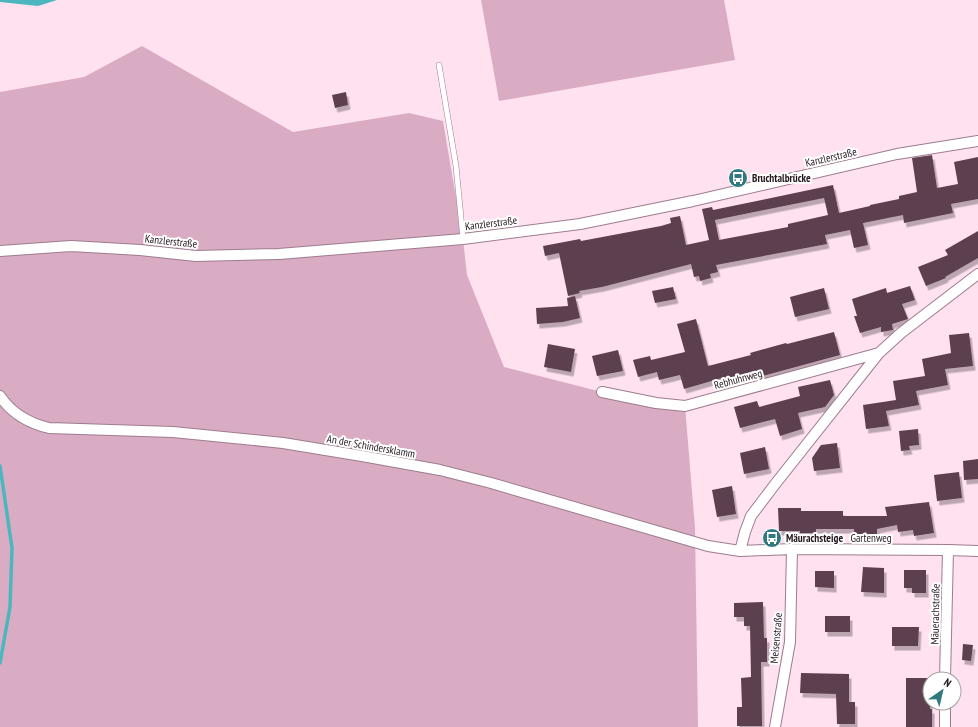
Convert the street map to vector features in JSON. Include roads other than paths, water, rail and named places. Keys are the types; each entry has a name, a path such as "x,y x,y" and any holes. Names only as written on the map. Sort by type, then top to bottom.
{"street":[{"name":"Kanzlerstraße","path":"0,251 71,246 140,250 196,256 279,254 463,239 580,224 693,201 897,154 978,141"},
{"path":"740,551 751,516 879,353 978,274"},
{"name":"Rebhuhnweg","path":"602,392 656,403 685,406 879,353"},
{"name":"An der Schindersklamm","path":"0,396 13,412 22,418 35,425 49,428 174,432 283,443 369,457 440,470 491,483 708,546 740,551"},
{"name":"Gartenweg","path":"740,551 792,549 978,551"},
{"name":"Meisenstraße","path":"775,727 790,642 792,549"},
{"name":"Mäuerachstraße","path":"946,671 948,550"},
{"path":"945,711 945,727"}],"lane":[{"path":"439,65 456,166 463,239"}],"water":[{"path":"0,0 57,0 38,6 0,2"}],"waterway":[{"path":"0,466 12,548 10,607 0,663"}],"place":[{"name":"Bruchtalbrücke","path":"738,178"},
{"name":"Mäurachsteige","path":"772,538"}]}
